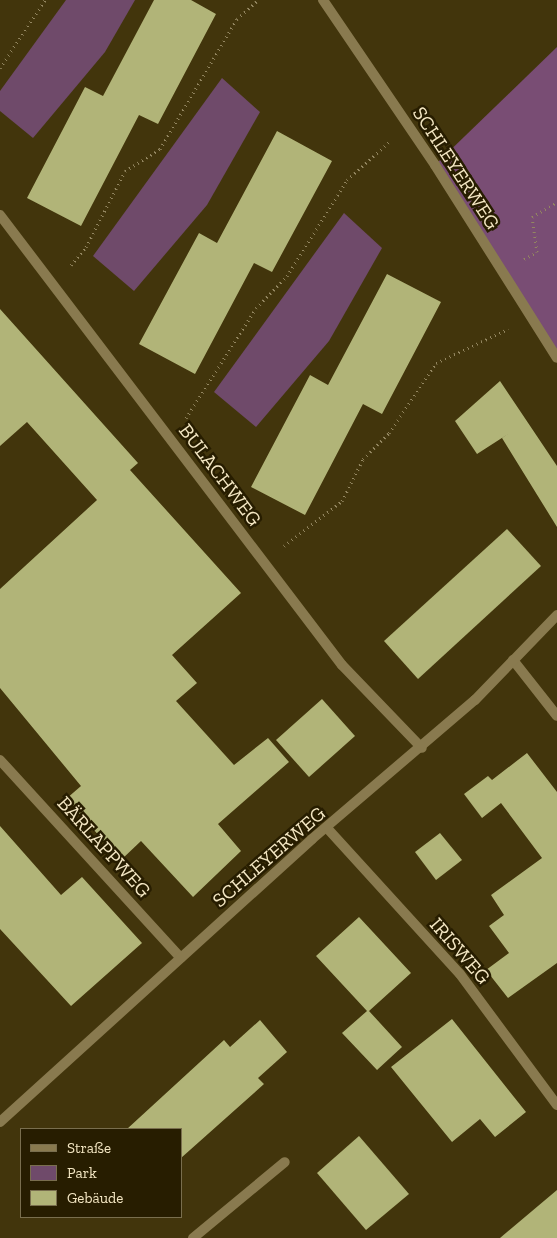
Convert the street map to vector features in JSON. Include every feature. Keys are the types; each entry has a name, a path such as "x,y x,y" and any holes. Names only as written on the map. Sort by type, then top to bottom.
{"street":[{"name":"SCHLEYERWEG","path":"323,0 408,126 557,358"},
{"name":"BULACHWEG","path":"0,216 342,665 422,748"},
{"name":"SCHLEYERWEG","path":"0,1122 327,828 422,748 475,700 557,614"},
{"path":"513,660 557,716"},
{"name":"BÄRLAPPWEG","path":"0,760 181,958"},
{"name":"IRISWEG","path":"327,828 460,974 557,1105"},
{"path":"194,1238 285,1162"}],"path":[{"path":"0,68 45,0"},
{"path":"54,286 86,247 125,171 160,149 238,19 258,0"},
{"path":"172,440 256,308 287,276 347,180 408,126"},
{"path":"502,272 537,252 532,216 557,202"},
{"path":"264,562 342,501 363,459 389,433 436,363 496,337 529,314"}],"green space":[{"path":"66,0 135,0 105,52 33,138 0,111 0,91"},
{"path":"222,78 260,112 207,205 134,291 93,256"},
{"path":"344,213 382,248 329,341 256,427 214,392"}],"shaded area":[{"path":"557,47 557,358 435,165"}],"building":[{"path":"154,0 191,0 216,14 158,124 139,115 81,226 27,198 85,87 103,96"},
{"path":"277,131 332,161 272,272 254,263 195,374 139,344 199,233 217,243"},
{"path":"387,274 441,302 382,414 363,404 305,515 251,487 310,375 328,385"},
{"path":"0,309 138,463 130,470 241,593 172,655 197,683 176,701 234,765 268,738 289,762 218,824 241,851 193,897 141,841 121,860 66,799 81,786 0,688 0,589 97,500 27,422 0,446"},
{"path":"500,381 557,466 557,527 502,438 511,432 477,454 455,421"},
{"path":"507,529 541,566 418,679 384,641"},
{"path":"322,699 355,736 309,777 276,740"},
{"path":"527,753 557,792 557,963 508,998 486,970 509,953 489,926 504,915 491,895 542,858 501,803 482,818 464,794 488,776 492,780"},
{"path":"0,826 61,895 82,877 142,943 71,1006 0,929"},
{"path":"440,833 462,860 436,880 415,852"},
{"path":"359,917 411,973 369,1011 402,1047 377,1070 342,1033 367,1011 316,956"},
{"path":"452,1019 526,1112 495,1137 480,1119 452,1142 391,1067"},
{"path":"260,1020 287,1052 258,1078 264,1084 182,1157 182,1128 128,1128 224,1040 230,1047"},
{"path":"359,1136 409,1194 366,1230 317,1173"},
{"path":"557,1190 557,1238 500,1238"}]}
